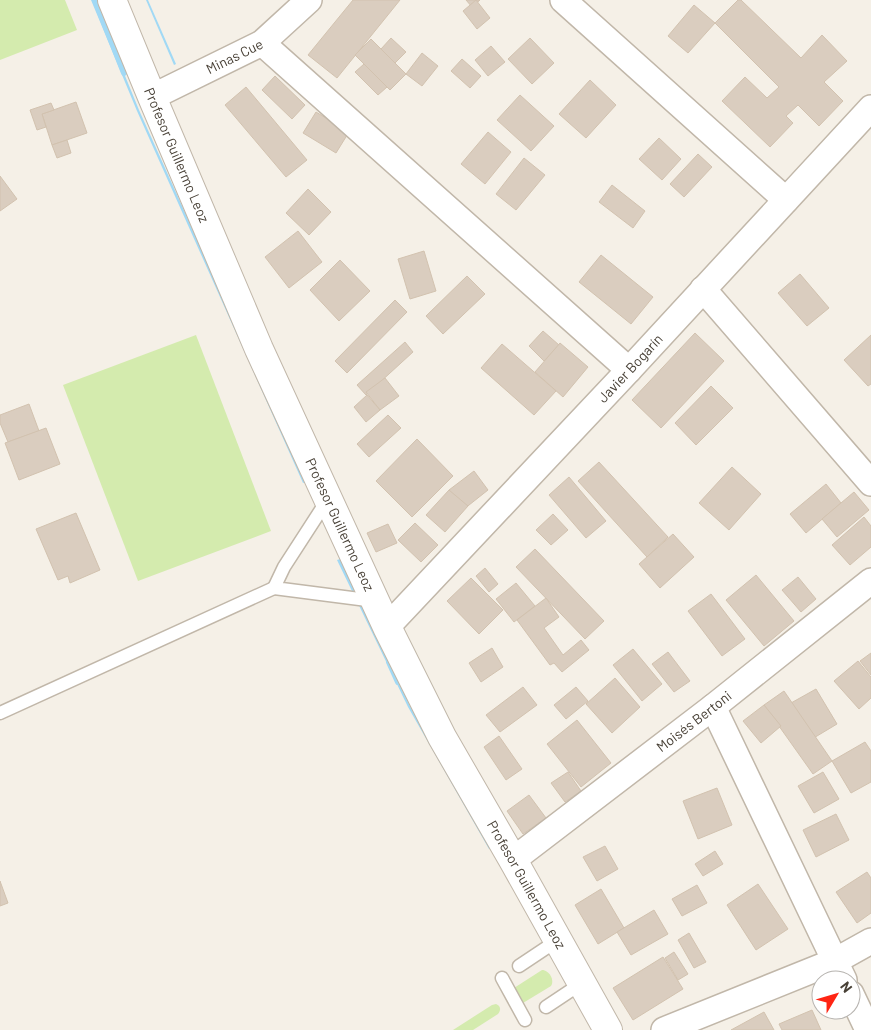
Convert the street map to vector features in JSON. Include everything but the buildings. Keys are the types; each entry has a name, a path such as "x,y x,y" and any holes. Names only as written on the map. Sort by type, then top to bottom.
{"street":[{"name":"Profesor Guillermo Leoz","path":"112,0 259,349 387,627 442,737 608,1030"},
{"name":"Minas Cue","path":"152,97 262,43 309,0"},
{"path":"564,0 786,200"},
{"path":"262,43 629,370"},
{"name":"Javier Bogarín","path":"387,627 629,370 871,108"},
{"path":"703,289 871,483"},
{"name":"Moisés Bertoni","path":"513,860 712,707 871,581"},
{"path":"712,707 839,970 871,941"},
{"path":"664,1030 811,980"},
{"path":"861,1015 868,1030"}],"lane":[{"path":"274,588 284,567 328,499"},
{"path":"0,712 274,588 375,601"},
{"path":"519,966 558,940"},
{"path":"502,978 525,1020"},
{"path":"546,1007 582,983"}],"green space":[{"path":"0,0 65,0 77,30 0,60"},
{"path":"196,335 271,531 138,581 63,385"},
{"path":"542,970 545,970 551,976 551,986 523,1003 514,988"},
{"path":"496,1004 500,1008 498,1014 473,1030 453,1030 492,1005"}],"water":[{"path":"91,0 94,0 139,110 306,482 303,483 137,111"},
{"path":"146,0 148,0 176,64 174,65"},
{"path":"340,559 410,706 491,848 489,849 408,707 337,560"}],"waterway":[{"path":"95,0 124,73"},
{"path":"389,662 398,682"}]}
